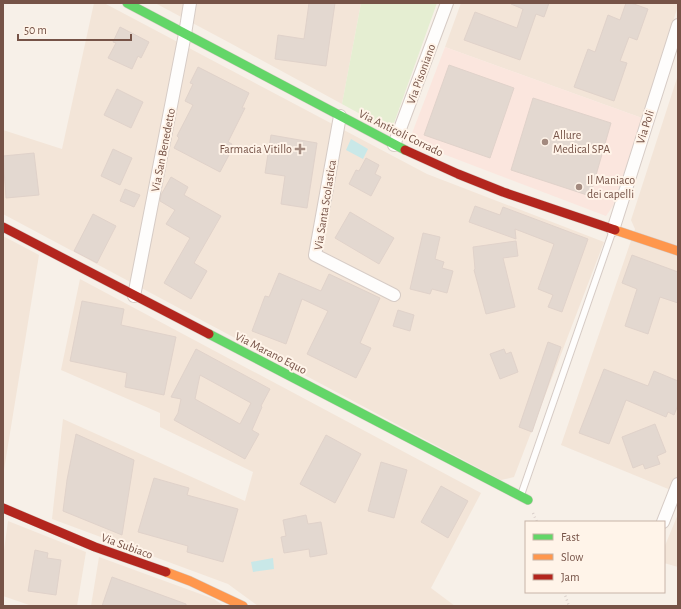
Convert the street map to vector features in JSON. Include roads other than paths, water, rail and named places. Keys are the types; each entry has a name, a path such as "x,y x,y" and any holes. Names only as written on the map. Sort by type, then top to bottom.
{"street":[{"name":"Via Anticoli Corrado","path":"127,3 394,145 458,174 495,189 678,251"},
{"name":"Via San Benedetto","path":"134,296 190,3"},
{"name":"Via Pisoniano","path":"394,145 447,3"},
{"name":"Via Poli","path":"613,230 678,25"},
{"name":"Via Santa Scolastica","path":"340,116 315,255 394,295"},
{"name":"Via Marano Equo","path":"3,227 524,498"},
{"path":"663,521 678,484"},
{"name":"Via Subiaco","path":"3,508 95,547 198,584 243,606"}],"lane":[{"path":"524,498 613,230"}],"water":[{"path":"351,139 368,149 363,159 346,150"},
{"path":"273,558 274,569 253,572 251,562"}],"place":[{"name":"Allure Medical SPA","path":"545,142"},
{"name":"Farmacia Vitillo","path":"300,149"},
{"name":"Il Maniaco dei capelli","path":"579,187"}]}
